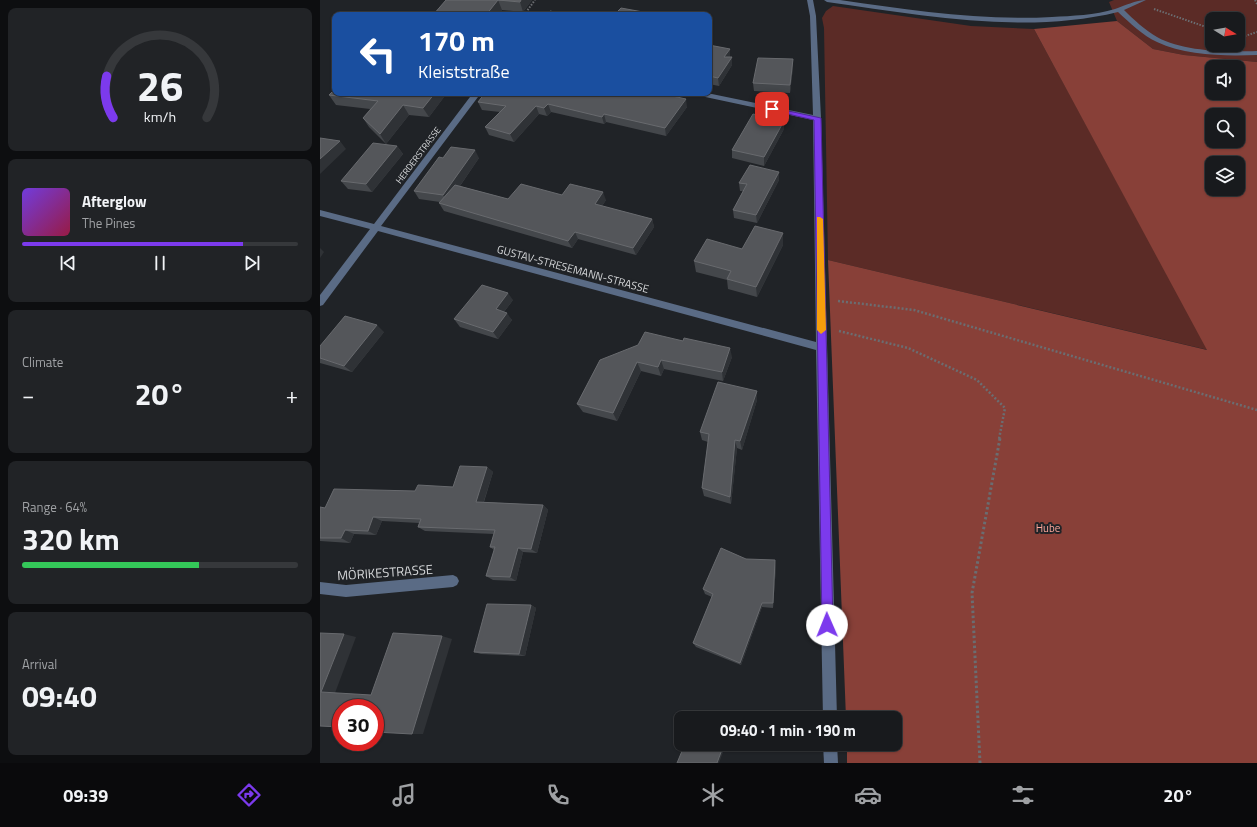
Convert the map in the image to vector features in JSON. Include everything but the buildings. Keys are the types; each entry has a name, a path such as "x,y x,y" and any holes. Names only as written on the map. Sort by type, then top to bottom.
{"street":[{"path":"810,0 813,16 818,118 822,327 821,347 830,711"},
{"path":"827,0 944,16 1002,20 1051,20 1118,9 1140,2"},
{"path":"1118,9 1138,26 1160,41 1194,49 1257,54"},
{"name":"HERDERSTRASSE","path":"320,302 475,96"},
{"path":"711,96 818,118"},
{"name":"GUSTAV-STRESEMANN-STRASSE","path":"320,213 821,347"},
{"name":"MÖRIKESTRASSE","path":"320,588 346,591 453,580"},
{"path":"830,751 831,763"}],"path":[{"path":"526,12 535,0"},
{"path":"1255,0 1257,4"},
{"path":"1140,2 1205,26"},
{"path":"1245,36 1257,32"},
{"path":"821,300 914,310 1257,410"},
{"path":"822,327 908,348 978,380 1005,408 972,593 980,763"}],"shaded area":[{"path":"1114,0 1257,0 1257,62 1184,55 1153,49 1117,21 1109,2"},
{"path":"833,6 971,26 1034,29 1208,350 828,260 824,28 822,18 826,11"}],"green space":[{"name":"Hube","path":"1117,21 1153,49 1184,55 1236,60 1205,60 1205,100 1245,100 1245,61 1257,62 1257,763 847,763 847,751 902,751 902,711 846,711 828,260 1207,350 1034,29"}],"slow traffic":[{"path":"820,219 821,330"}],"route":[{"path":"772,109 818,118 827,625"}]}
